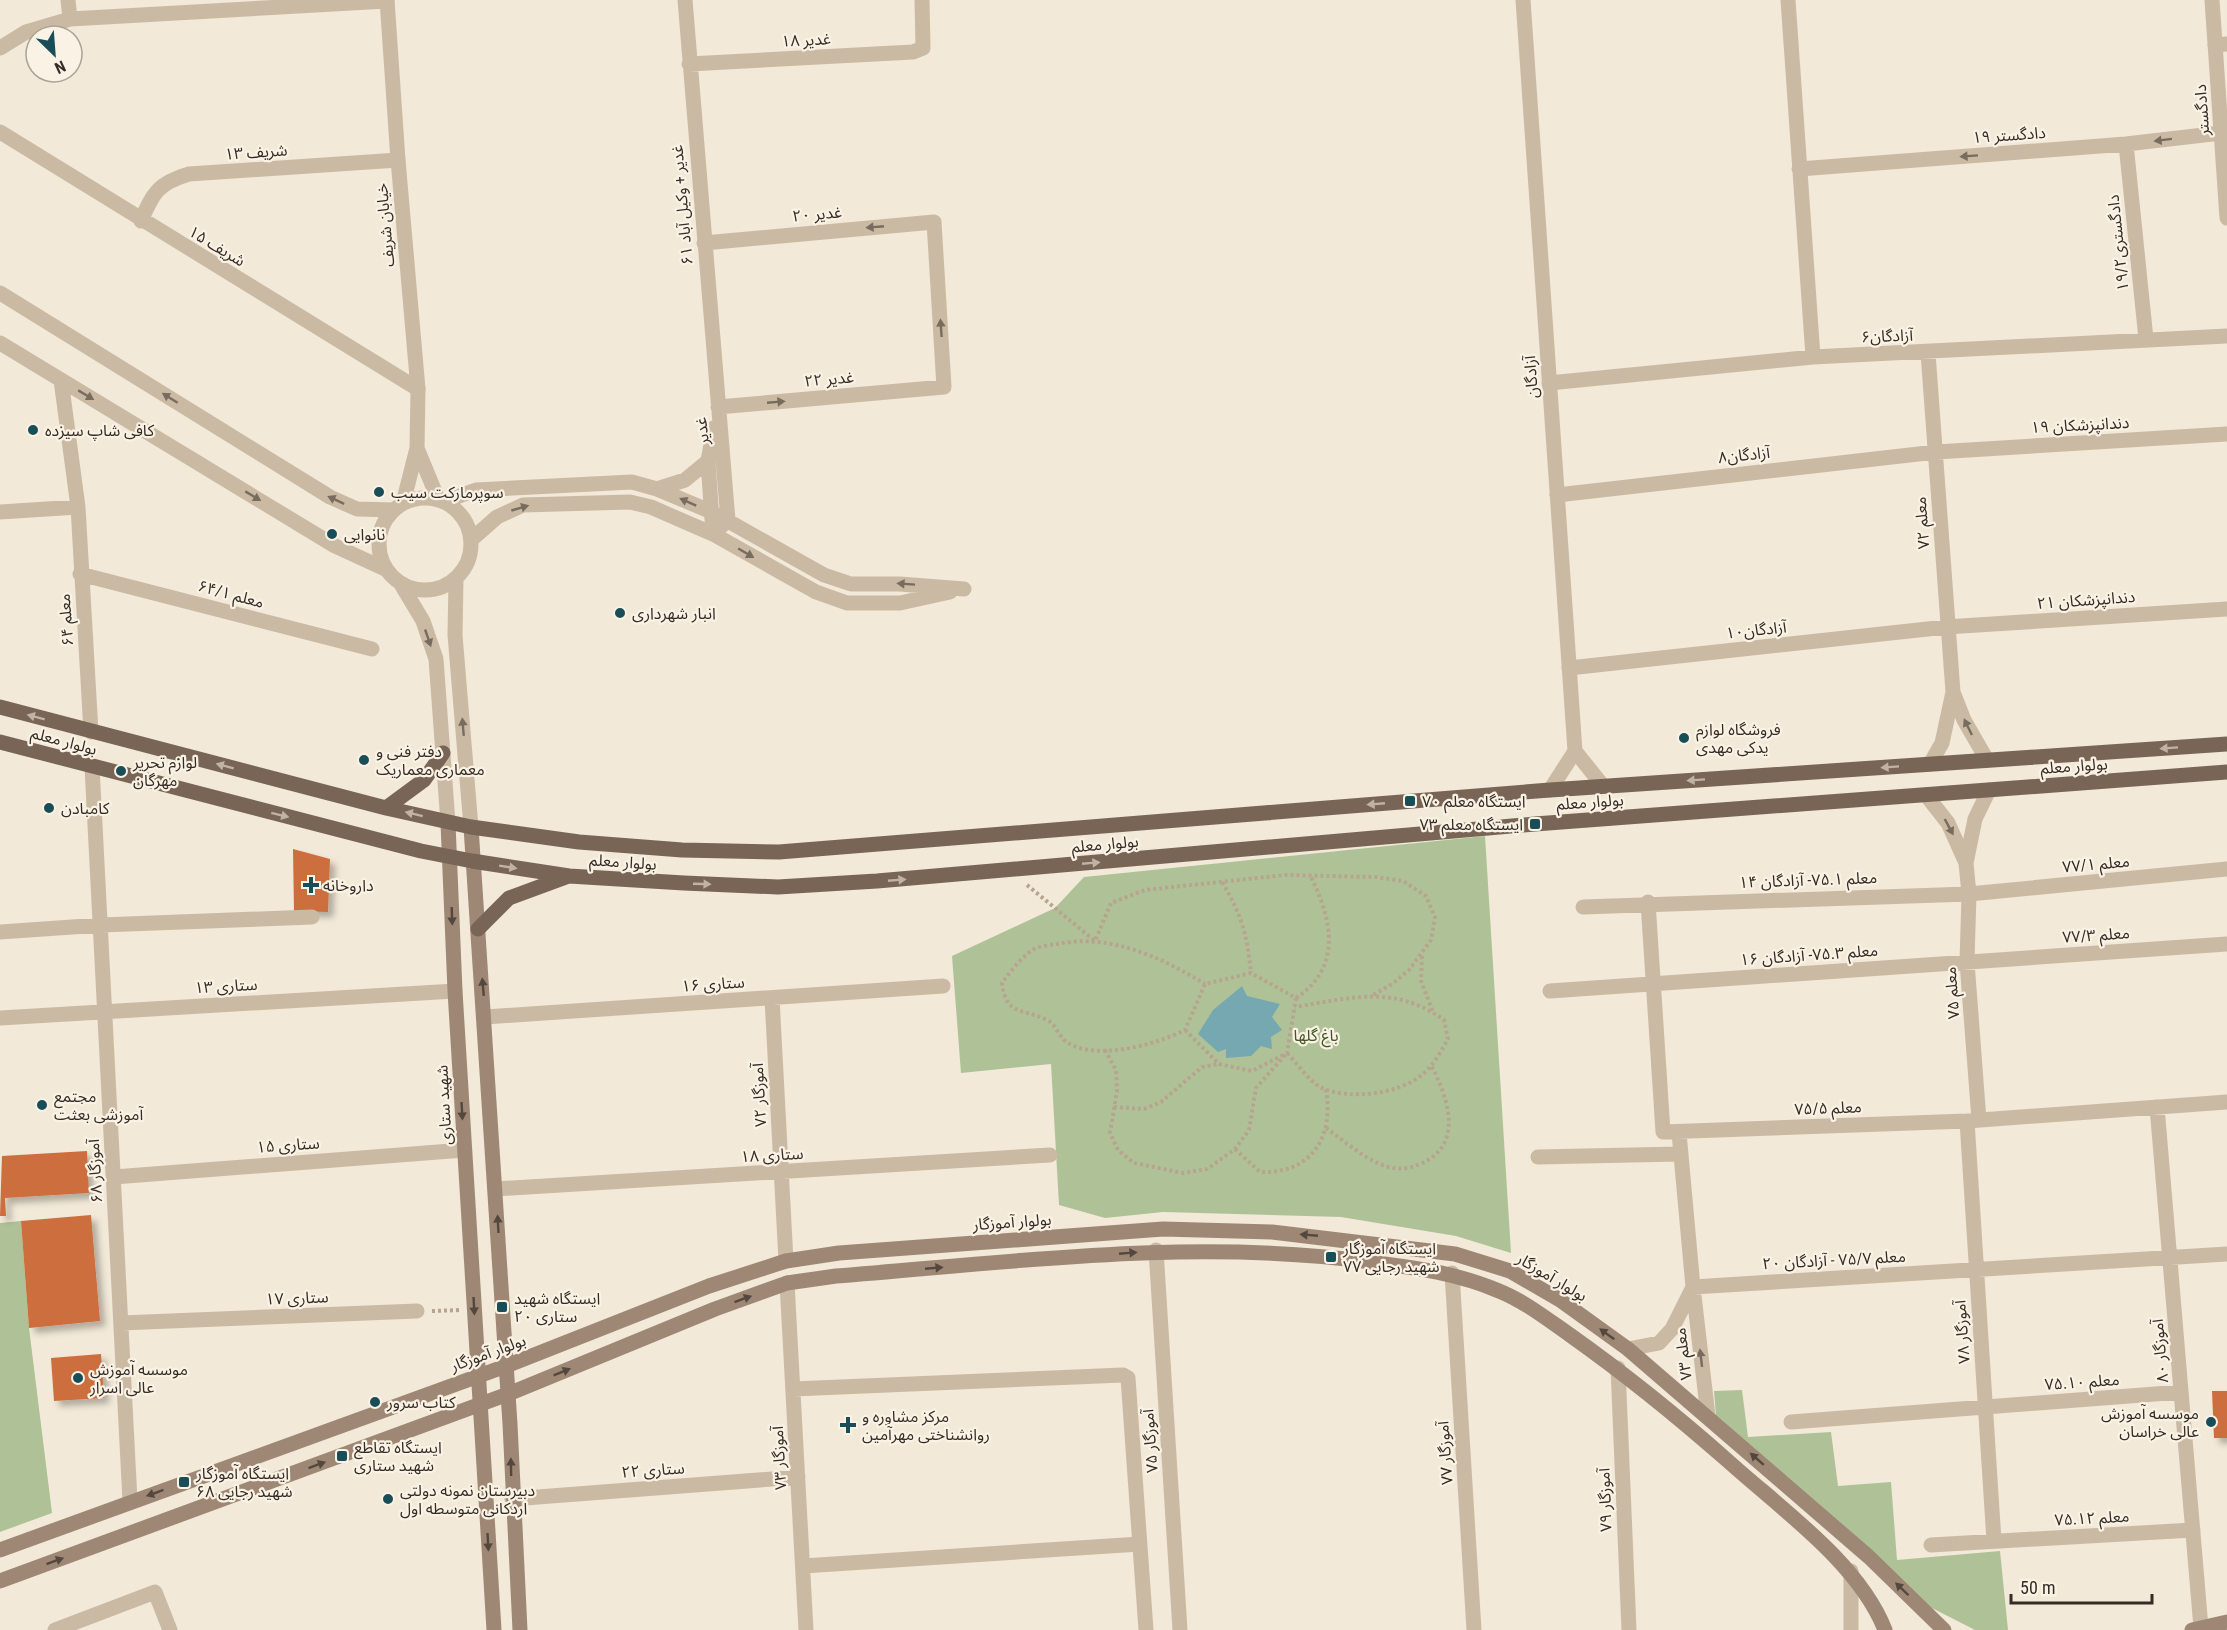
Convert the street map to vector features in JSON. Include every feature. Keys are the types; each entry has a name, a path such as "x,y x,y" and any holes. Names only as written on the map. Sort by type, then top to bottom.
{"main road":[{"name":"بولوار معلم","path":"0,707 448,823 579,842 682,850 779,852 1603,786 2227,744"},
{"name":"بولوار معلم","path":"0,742 450,858 569,876 778,887 1009,870 1535,824 2227,772"},
{"path":"386,808 424,780 443,753"},
{"name":"شهید ستاری","path":"448,823 464,1150 494,1630"},
{"path":"471,827 485,1017 520,1630"},
{"path":"478,929 509,898 569,876"},
{"name":"بولوار آموزگار","path":"0,1550 506,1366 709,1287 786,1261 839,1253 1163,1229 1272,1232 1333,1237 1455,1254 1510,1271 1560,1300 1628,1349 1708,1416 1869,1557 1944,1630"},
{"path":"0,1581 480,1405 716,1309 787,1283 836,1276 1156,1250 1331,1257 1452,1273 1502,1292 1544,1317 1618,1368 1695,1432 1851,1571 1885,1630"},
{"path":"2197,1629 2227,1622"}],"street":[{"path":"68,0 70,19"},
{"path":"0,48 26,32 70,19 387,0"},
{"name":"خیابان شریف","path":"387,0 418,389 417,448 398,506"},
{"name":"غدیر + وکیل آباد ۶۱","path":"685,0 718,407"},
{"name":"غدیر ۱۸","path":"689,64 914,52 923,48 922,0"},
{"name":"آزادگان","path":"1522,0 1575,751"},
{"path":"1788,0 1813,357"},
{"name":"دادگستر","path":"2212,0 2221,45 2221,133 2227,218"},
{"name":"شریف ۱۵","path":"0,132 141,221 418,389"},
{"name":"دادگستر ۱۹","path":"1799,169 2126,144 2221,133"},
{"name":"دادگستری۱۹/۲","path":"2126,144 2146,339"},
{"name":"شریف ۱۳","path":"141,221 153,194 170,180 189,174 398,160"},
{"name":"غدیر ۲۰","path":"704,243 934,222 944,387"},
{"path":"0,293 330,497 357,509 441,500 476,490 632,482 657,489 712,512 824,574 851,584 900,584 964,589 900,603 848,603 816,592 714,534 651,507 630,502 523,506 496,517 472,539"},
{"name":"آزادگان۶","path":"1549,383 1813,357 1928,353 2227,336"},
{"path":"0,343 335,546 385,569 402,586 430,591 456,580 469,561 472,539 467,523 458,511 441,500"},
{"name":"معلم ۷۲","path":"1928,353 1946,627 1953,692"},
{"name":"معلم ۶۴","path":"61,380 78,507 91,732"},
{"name":"غدیر ۲۲","path":"718,407 944,387"},
{"name":"غدیر","path":"714,534 708,461 718,407"},
{"name":"غدیر","path":"718,407 728,520"},
{"name":"دندانپزشکان ۱۹","path":"1935,452 2227,434"},
{"name":"خیابان شریف","path":"417,448 441,500"},
{"name":"آزادگان۸","path":"1557,495 1935,452"},
{"path":"657,489 685,480 708,461"},
{"path":"385,569 378,549 381,528 398,506"},
{"path":"0,512 78,507"},
{"path":"714,534 728,520"},
{"name":"معلم ۶۴/۱","path":"81,574 372,649"},
{"path":"456,580 455,635 471,827"},
{"name":"شهید ستاری","path":"402,586 423,621 435,659 448,823"},
{"name":"دندانپزشکان ۲۱","path":"1946,627 2227,609"},
{"name":"آزادگان۱۰","path":"1569,668 1946,627"},
{"path":"1953,692 1964,720 1987,760"},
{"path":"1930,764 1942,743 1953,692"},
{"path":"1550,790 1575,751 1603,786"},
{"name":"آموزگار ۶۸","path":"92,767 130,1501"},
{"path":"1966,863 1975,819 1989,790"},
{"path":"1926,795 1948,823 1966,863"},
{"name":"معلم ۷۵","path":"1966,863 1969,894 1967,962 1973,1120"},
{"name":"معلم ۷۷/۱","path":"1969,894 2227,869"},
{"name":"معلم ۷۵.۱- آزادگان ۱۴","path":"1583,907 1648,902 1969,894"},
{"path":"1648,902 1663,1132 1679,1132"},
{"path":"0,932 101,925 312,917"},
{"name":"معلم ۷۷/۳","path":"1967,962 2227,944"},
{"name":"معلم ۷۵.۳- آزادگان ۱۶","path":"1550,991 1967,962"},
{"name":"ستاری ۱۶","path":"485,1017 944,986"},
{"name":"ستاری ۱۳","path":"0,1018 455,991"},
{"name":"۷۲ آموزگار","path":"772,998 786,1261"},
{"name":"معلم ۷۵/۵","path":"1679,1132 1973,1120 2227,1102"},
{"name":"آموزگار ۸۰","path":"2157,1107 2193,1530 2197,1629"},
{"name":"آموزگار ۷۸","path":"1973,1120 1976,1270 1994,1542"},
{"name":"معلم ۷۳","path":"1679,1132 1693,1287 1708,1416"},
{"name":"ستاری ۱۵","path":"114,1177 464,1150"},
{"path":"1538,1157 1680,1154"},
{"name":"ستاری ۱۸","path":"495,1188 1050,1155"},
{"name":"آموزگار ۷۵","path":"1156,1250 1180,1630"},
{"name":"معلم ۷۵/۷ - آزادگان ۲۰","path":"1693,1287 2227,1254"},
{"name":"۷۷ آموزگار","path":"1452,1273 1474,1630"},
{"name":"۷۳ آموزگار","path":"787,1283 806,1630"},
{"path":"1628,1349 1659,1342 1672,1329 1693,1287"},
{"name":"ستاری ۱۷","path":"121,1323 417,1311"},
{"name":"۷۹ آموزگار","path":"1618,1368 1629,1630"},
{"path":"793,1389 1123,1375 1131,1384 1146,1630"},
{"name":"معلم ۷۵.۱۰","path":"1791,1422 2181,1392"},
{"name":"ستاری ۲۲","path":"512,1499 798,1477"},
{"name":"معلم ۷۵.۱۲","path":"1931,1545 2193,1530"},
{"path":"803,1566 1140,1544"},
{"path":"1851,1571 1851,1630"},
{"path":"55,1630 155,1592 170,1630"}],"path":[{"path":"1009,870 1095,941"},
{"path":"1095,941 1111,903 1145,890 1311,875 1376,877 1403,881 1426,896 1435,917 1431,940 1422,954 1392,984 1372,995"},
{"path":"1105,1050 1116,1070 1110,1133 1118,1150 1134,1163 1183,1173 1207,1169 1235,1149 1249,1130 1256,1088 1287,1053 1296,998 1311,988 1327,963 1328,920 1322,898 1311,875"},
{"path":"1222,882 1239,911 1246,935 1251,973"},
{"path":"1205,984 1185,1030 1159,1043 1105,1050 1068,1043 1048,1020 1012,1007 1004,999 1002,982 1014,967 1035,948 1065,942 1095,941 1132,948 1173,964 1205,984 1251,973 1296,998"},
{"path":"1422,954 1421,981 1433,1012"},
{"path":"1287,1053 1318,1086 1358,1095 1383,1091 1423,1075 1448,1039 1444,1020 1414,1002 1372,995 1295,1007"},
{"path":"1185,1030 1219,1064"},
{"path":"1114,1107 1144,1109 1161,1101 1202,1067 1219,1064 1252,1071 1287,1053"},
{"path":"1326,1128 1380,1164 1396,1169 1412,1167 1431,1160 1446,1143 1450,1122 1447,1098 1431,1065"},
{"path":"1235,1149 1260,1173 1277,1173 1310,1158 1318,1149 1326,1128 1326,1089"},
{"path":"417,1311 474,1309"}],"green space":[{"name":"باغ گلها","path":"1485,836 1511,1253 1456,1236 1341,1217 1163,1212 1105,1218 1059,1205 1051,1064 961,1073 952,956 1055,908 1084,877"},
{"path":"21,1221 29,1328 52,1513 0,1532 0,1223"},
{"path":"1742,1390 1748,1437 1831,1432 1838,1486 1891,1482 1897,1560 2000,1551 2008,1630 1975,1630 1930,1607 1716,1416 1714,1391"}],"water":[{"path":"1242,986 1247,996 1280,1004 1272,1017 1282,1030 1271,1037 1272,1049 1261,1046 1251,1056 1226,1058 1226,1049 1218,1052 1198,1034 1213,1010"}],"building":[{"name":"داروخانه","path":"293,849 330,859 328,912 294,911"},
{"path":"87,1151 89,1193 5,1198 6,1216 0,1216 2,1156"},
{"path":"91,1215 100,1321 29,1328 21,1221"},
{"name":"موسسه آموزش عالی اسرار","path":"101,1354 104,1398 54,1401 51,1358"},
{"path":"2212,1391 2227,1391 2227,1438 2214,1438"}],"place":[{"name":"کافی شاپ سیزده","path":"33,430"},
{"name":"سوپرمارکت سیب","path":"379,492"},
{"name":"نانوایی","path":"332,534"},
{"name":"انبار شهرداری","path":"620,613"},
{"name":"فروشگاه لوازم یدکی مهدی","path":"1684,738"},
{"name":"دفتر فنی و معماری معماریک","path":"364,760"},
{"name":"لوازم تحریر مهرگان","path":"121,771"},
{"name":"ایستگاه معلم ۷۰","path":"1410,801"},
{"name":"کامبادن","path":"49,808"},
{"name":"ایستگاه معلم ۷۳","path":"1535,824"},
{"name":"داروخانه","path":"311,885"},
{"name":"مجتمع آموزشی بعثت","path":"42,1105"},
{"name":"ایستگاه آموزگار شهید رجایی ۷۷","path":"1331,1257"},
{"name":"ایستگاه شهید ستاری ۲۰","path":"502,1307"},
{"name":"موسسه آموزش عالی اسرار","path":"78,1378"},
{"name":"کتاب سرور","path":"375,1402"},
{"name":"موسسه آموزش عالی خراسان","path":"2211,1422"},
{"name":"مرکز مشاوره و روانشناختی مهرآمین","path":"848,1425"},
{"name":"ایستگاه تقاطع شهید ستاری","path":"342,1456"},
{"name":"ایستگاه آموزگار شهید رجایی ۶۸","path":"184,1482"},
{"name":"دبیرستان نمونه دولتی اردکانی متوسطه اول","path":"388,1499"}]}
